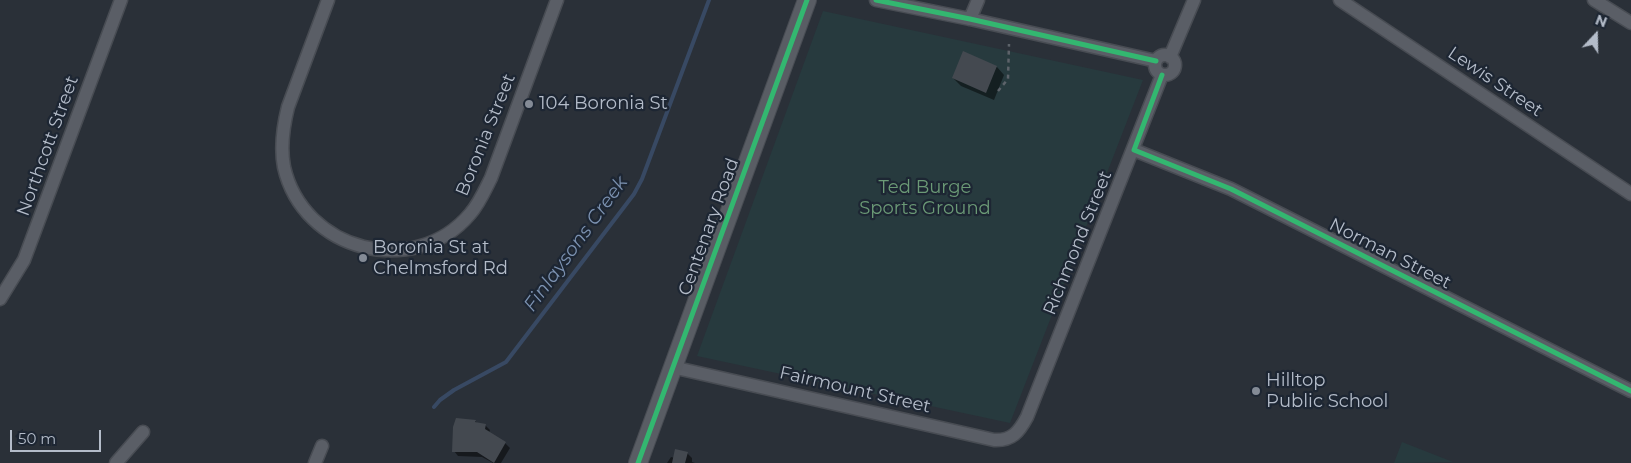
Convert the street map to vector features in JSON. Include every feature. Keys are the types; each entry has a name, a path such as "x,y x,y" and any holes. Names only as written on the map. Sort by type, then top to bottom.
{"main road":[{"name":"Centenary Road","path":"638,463 807,0"}],"street":[{"name":"Northcott Street","path":"0,299 24,260 121,0"},
{"name":"Boronia Street","path":"328,0 288,106 284,122 282,148 284,168 299,200 321,226 332,234 350,242 383,251 402,250 426,244 446,235 471,214 491,178 557,0"},
{"path":"876,0 1156,61"},
{"path":"970,19 978,0"},
{"path":"1170,57 1194,0"},
{"name":"Lewis Street","path":"1340,0 1631,194"},
{"path":"1594,0 1631,23"},
{"path":"1162,56 1170,57 1174,61 1174,69 1168,75 1162,75 1156,70 1156,61 1162,56"},
{"name":"Richmond Street","path":"1023,424 1134,150 1162,75"},
{"name":"Norman Street","path":"1134,150 1231,189 1631,391"},
{"name":"Fairmount Street","path":"672,367 994,440 1007,439 1015,435 1023,424"},
{"path":"116,463 143,432"},
{"path":"315,463 322,446"}],"path":[{"path":"998,91 1008,79 1009,44"}],"green space":[{"name":"Ted Burge Sports Ground","path":"823,11 1143,80 1010,423 697,356"},
{"path":"1402,442 1453,462 1394,463"}],"building":[{"path":"963,51 997,66 986,93 952,78"},
{"path":"456,418 476,420 475,422 486,424 485,429 506,442 494,463 477,452 452,452 453,427"},
{"path":"675,449 688,452 685,463 672,463"}],"waterway":[{"name":"Finlaysons Creek","path":"434,407 454,390 506,362 634,194 642,179 709,0"}],"cycle path":[{"path":"638,463 807,0"},
{"path":"876,0 1156,61"},
{"path":"1162,75 1134,150 1231,189 1631,391"}],"place":[{"name":"104 Boronia St","path":"529,104"},
{"name":"Boronia St at Chelmsford Rd","path":"363,258"},
{"name":"Hilltop Public School","path":"1256,391"}]}
